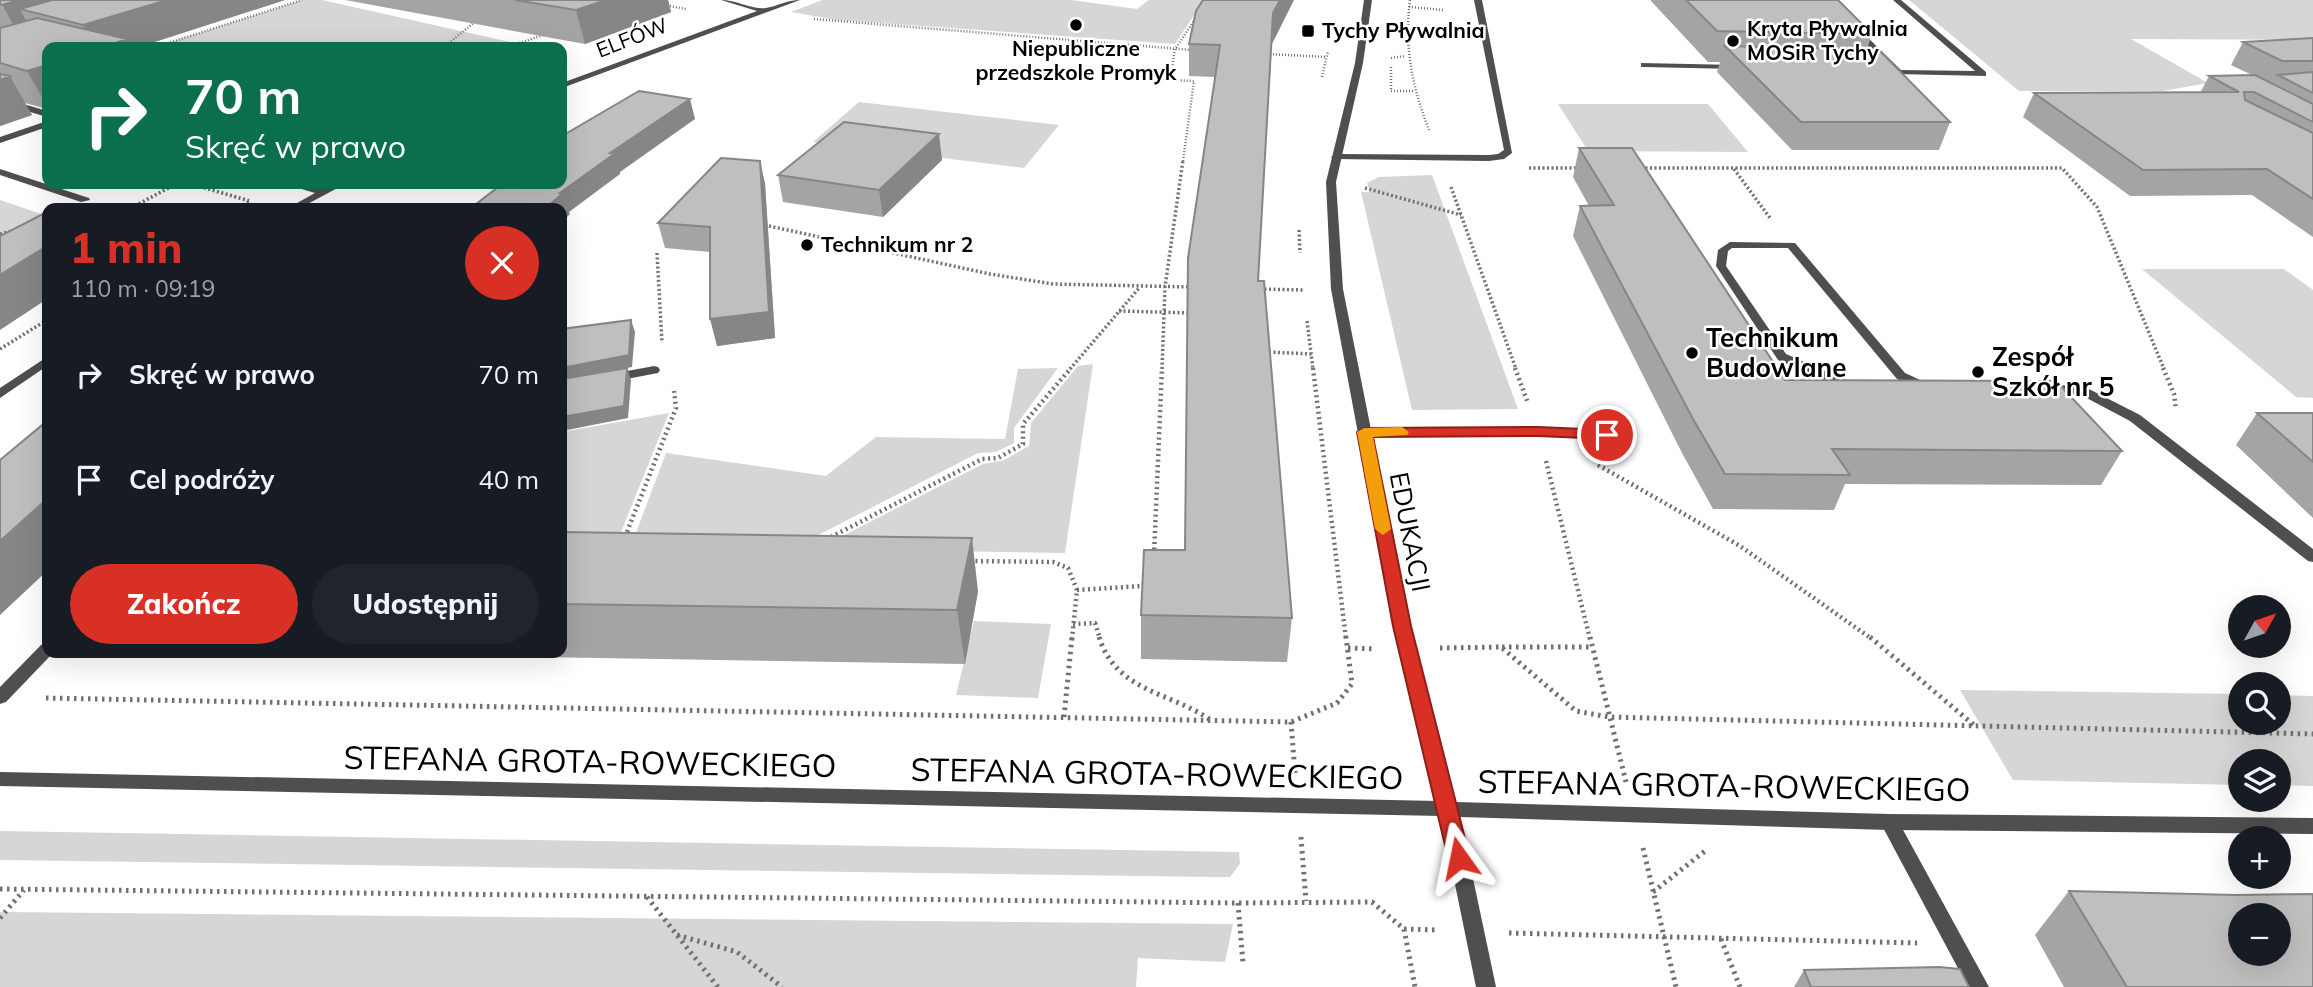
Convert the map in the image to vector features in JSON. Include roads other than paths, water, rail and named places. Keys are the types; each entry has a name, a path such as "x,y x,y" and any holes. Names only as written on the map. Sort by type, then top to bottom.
{"street":[{"path":"725,0 765,11"},
{"name":"ELFÓW","path":"567,84 796,0"},
{"name":"EDUKACJI","path":"1368,0 1359,63 1331,182 1337,289 1407,649 1448,809 1486,987"},
{"path":"1336,157 1501,157 1509,151 1478,0"},
{"path":"1885,72 1983,74 1897,0"},
{"path":"1852,27 1899,72"},
{"path":"1644,65 1752,68"},
{"path":"0,100 42,113"},
{"path":"0,140 42,126"},
{"path":"0,172 42,186"},
{"path":"52,189 85,200"},
{"path":"311,189 323,192"},
{"path":"302,203 329,189"},
{"path":"1860,386 1834,381 1782,357 1721,266 1723,250 1730,245 1791,245 1901,376 1936,388 1902,390"},
{"path":"0,394 42,365"},
{"path":"601,379 654,370"},
{"path":"2026,386 2064,388 2100,398 2135,418 2313,557"},
{"path":"1364,432 1538,431 1630,436"},
{"path":"0,698 42,654"},
{"name":"STEFANA GROTA-ROWECKIEGO","path":"0,779 1448,809 1889,822 2313,826"},
{"path":"1889,822 1979,987"}],"place":[{"name":"Niepubliczne przedszkole Promyk","path":"1076,25"},
{"name":"Tychy Pływalnia","path":"1308,31"},
{"name":"Kryta Pływalnia MOSiR Tychy","path":"1733,41"},
{"name":"Technikum nr 2","path":"807,245"},
{"name":"Technikum Budowlane","path":"1692,353"},
{"name":"Zespół Szkół nr 5","path":"1978,372"}]}
